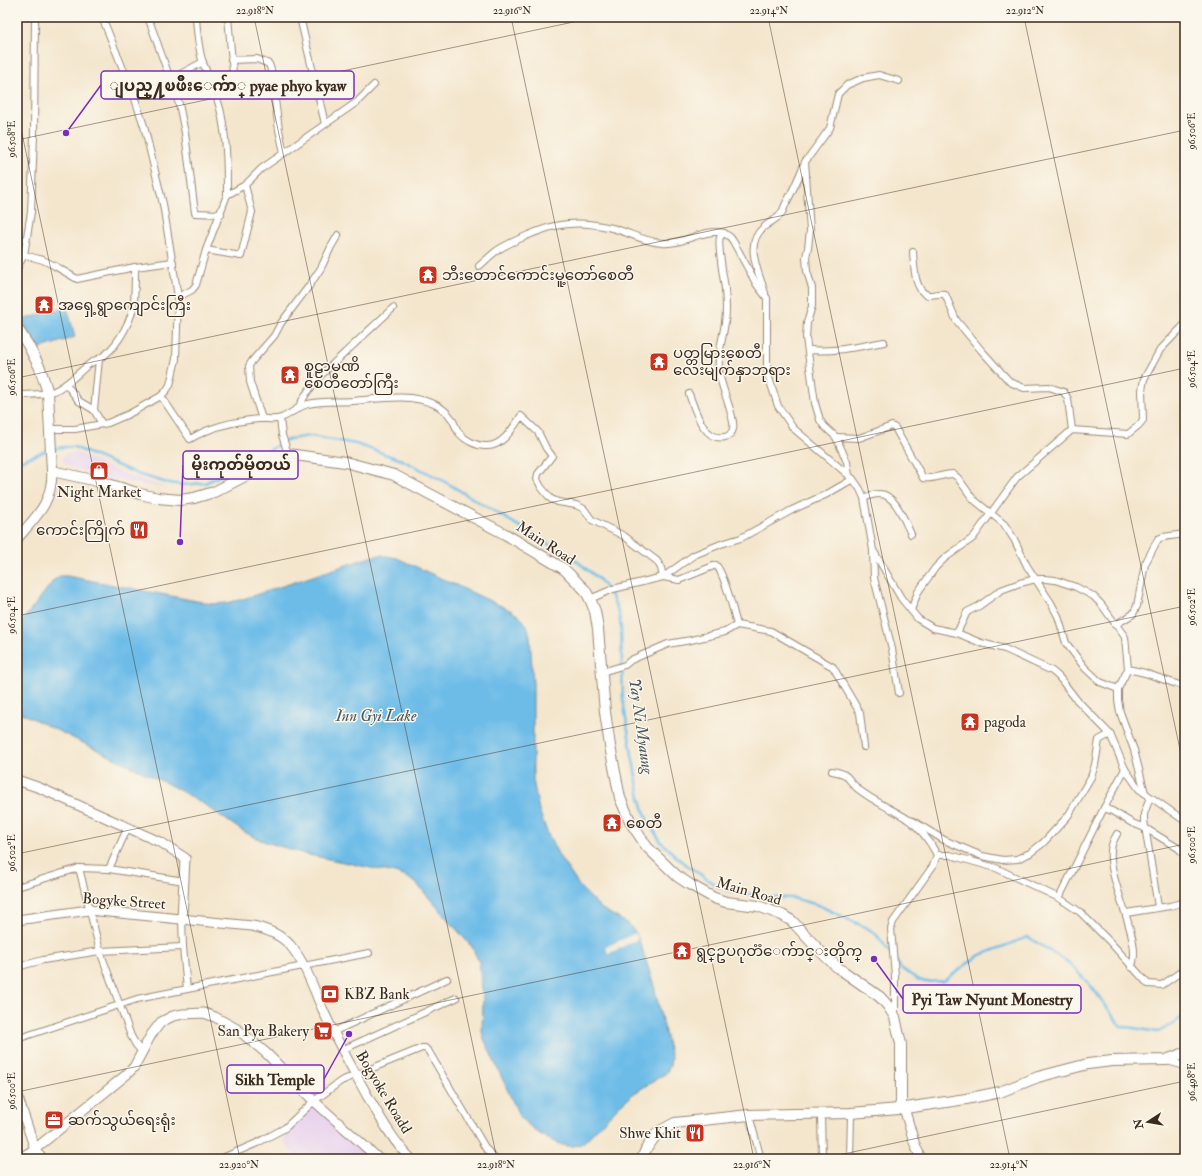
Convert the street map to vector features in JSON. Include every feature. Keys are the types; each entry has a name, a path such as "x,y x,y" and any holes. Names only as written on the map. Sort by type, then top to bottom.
{"main road":[{"path":"17,328 40,368 48,393 52,471 102,482 140,494 158,498 180,500 194,498 214,492 288,454"},
{"name":"Main Road","path":"288,454 344,462 394,474 550,560 564,569 577,581 590,599 598,629 609,738 620,798 631,823 647,847 677,876 714,898 726,902 770,909 792,921 837,967 880,997 895,1017 901,1044 902,1106"},
{"path":"642,1159 658,1132 666,1127 685,1122 750,1115 851,1113 966,1099 1000,1092 1038,1077 1088,1064 1112,1061 1166,1060 1185,1053"}],"street":[{"path":"17,268 24,255 31,212 34,136 35,17"},
{"path":"51,434 102,424 114,420 161,396 170,385 176,359 178,296 163,204 144,126 134,96 102,17"},
{"path":"148,17 179,104 185,133 195,213 221,214"},
{"path":"178,296 192,290 196,286 206,250 227,195 227,173 222,118 212,82 203,62 198,38 196,17"},
{"path":"212,82 233,73 228,17"},
{"path":"300,17 325,124"},
{"path":"231,60 250,58 269,64 278,130 284,153"},
{"path":"134,96 203,62"},
{"path":"899,81 879,75 863,78 847,85 838,94 830,128 805,162 780,215 756,235 753,248 767,298 767,369 778,406 789,423 799,434 851,477 860,489 864,498 873,550 874,578 892,649 899,693"},
{"path":"227,195 246,185 261,169 357,102 374,85"},
{"path":"805,162 810,230 806,257 807,271 812,288 812,306 807,323 806,338 815,403 820,420 836,437 851,477"},
{"path":"206,250 241,256 252,212 246,185"},
{"path":"479,266 496,252 519,240 560,225 577,224 604,226 660,243 679,242 709,232 717,231 724,233 733,241 757,285 767,298"},
{"path":"689,394 698,418 711,434 721,438 732,433 734,429 733,419 720,381 718,369 720,344 726,316 719,245 720,237 724,233"},
{"path":"262,418 250,382 249,366 274,336 281,323 309,286 321,268 338,235"},
{"path":"913,252 917,286 922,292 928,295 945,294 956,320 1010,382 1024,388 1050,387 1064,392 1068,399 1072,430"},
{"path":"24,255 49,263 77,279 135,267 173,262"},
{"path":"17,395 53,392 107,353 115,345 132,311 134,301 135,267"},
{"path":"298,408 320,376 393,308"},
{"path":"911,610 918,592 935,568 945,558 973,538 1017,477 1072,430 1128,434 1138,426 1143,420 1142,390 1144,379 1160,350 1185,324"},
{"path":"808,350 840,350 884,342"},
{"path":"94,410 99,359"},
{"path":"66,384 80,401 94,410 102,424"},
{"path":"161,396 190,439 205,430 216,427 262,418 280,419 307,404 388,397 419,399 434,404 443,409 452,420 459,433 468,440 485,446 491,446 501,441 510,432 521,416 538,432 552,456 538,474 537,479 540,487 551,499 558,502 576,505 584,509 592,520 624,536 657,561 661,568 663,577"},
{"path":"280,419 282,435 288,454"},
{"path":"836,437 859,438 892,426 896,428 923,478 928,479 944,474 953,474 958,478 973,499 1004,524 1014,539 1027,566 1058,616 1066,643 1085,668 1100,682 1118,689"},
{"path":"17,539 44,507 52,484 52,471"},
{"path":"590,599 613,589 663,577 694,555 741,538 792,510 827,494 851,477"},
{"path":"864,498 878,493 883,494 893,500 911,534"},
{"path":"1115,625 1133,614 1137,606 1145,564 1158,539 1185,534"},
{"path":"873,550 901,598 918,619 925,624 933,628 957,632 980,643 1005,649 1052,672 1059,677 1076,698 1110,734 1125,769 1139,789 1185,821"},
{"path":"663,577 679,580 716,565 723,578 737,625"},
{"path":"957,632 967,612 980,606 1001,590 1036,579 1045,579 1055,580 1086,591 1100,604 1125,637 1128,669 1118,689 1118,700 1120,712 1134,750 1147,795 1144,814 1144,828 1158,907"},
{"path":"602,672 625,665 632,660 668,644 725,632 737,625 771,631 833,667 860,713 864,747"},
{"path":"1128,669 1145,673 1185,687"},
{"path":"906,819 913,821 944,840 982,856 1002,860 1016,859 1030,853 1043,843 1068,816 1091,777 1099,740 1110,734"},
{"path":"1059,898 1125,769"},
{"path":"832,771 841,772 847,775 857,789 906,819 927,838 938,855"},
{"path":"17,780 40,788 128,828 162,844 185,858 182,919 187,989"},
{"path":"1104,808 1144,828 1178,848 1185,855"},
{"path":"109,869 128,828"},
{"path":"1117,834 1110,852 1111,866 1126,913 1135,958 1131,967"},
{"path":"895,1017 895,975 891,936 893,922 933,866 938,855"},
{"path":"938,855 950,855 996,868 1059,898 1080,912 1111,943 1131,967 1148,984 1162,985 1185,969"},
{"path":"17,887 79,868 109,869 184,881"},
{"path":"79,868 100,951 131,1036 142,1052"},
{"path":"1126,913 1185,902"},
{"name":"Bogyke Street","path":"17,920 89,910 182,919"},
{"name":"Bogyoke Roadd","path":"182,919 252,926 266,929 277,935 288,944 303,965 342,1050 356,1075 391,1135 400,1148 411,1159"},
{"path":"17,967 43,960 100,951 183,947"},
{"path":"17,1039 137,999 369,953"},
{"path":"334,1032 447,979"},
{"path":"342,1050 456,998"},
{"path":"19,1159 35,1148 126,1075 134,1067 151,1034 161,1022 173,1016 204,1013 237,1029 266,1053 314,1101 379,1159"},
{"path":"220,1159 257,1143 285,1128 334,1085 418,1049 425,1048 429,1052 486,1149 495,1159"},
{"path":"1166,1060 1185,1066"},
{"path":"17,1095 35,1148 45,1159"},
{"path":"902,1106 915,1159"},
{"path":"902,1106 921,1159"},
{"path":"850,1159 851,1113"},
{"path":"820,1114 822,1159"},
{"path":"750,1115 761,1159"}],"shaded area":[{"name":"Night Market","path":"66,453 77,453 124,474 166,488 112,480 70,467 62,460"},
{"path":"315,1104 373,1159 296,1159 283,1138"}],"water":[{"path":"67,307 75,337 38,349 22,320"},
{"name":"Inn Gyi Lake","path":"381,555 397,558 510,610 519,616 527,625 530,636 533,682 533,780 539,810 547,832 559,856 580,887 602,909 628,924 636,933 641,945 654,986 671,1058 670,1066 666,1073 633,1094 620,1105 584,1142 577,1145 565,1145 550,1140 536,1131 519,1115 484,1039 482,1031 483,998 479,962 472,947 416,883 395,873 305,854 263,841 241,830 202,803 172,786 17,711 17,628 54,580 60,576 67,576 212,604 227,603 243,599"}],"pier":[{"path":"636,933 638,939 608,954 606,947"}],"waterway":[{"name":"Yay Ni Myaung","path":"53,449 74,447 140,475 164,482 182,485 205,483 263,455 280,443 290,439 310,436 356,444 402,460 442,480 557,549 578,562 600,580 612,597 619,614 621,628 623,700 632,755 640,798 648,822 661,842 681,861 717,886 733,892 767,897 793,898 818,905 875,933 892,955"},
{"name":"Yay Ni Myaung","path":"17,462 48,450"},
{"name":"Yay Ni Myaung","path":"895,959 901,968 917,979 925,982 944,981 978,956 1028,937 1069,963 1091,986 1121,1026 1158,1032 1170,1026 1185,1014"}],"place":[{"name":"ျပည္႔ၿဖိဳးေက်ာ္ pyae phyo kyaw","path":"66,133"},
{"name":"ဘီးတောင်ကောင်းမူ့တော်စေတီ","path":"428,275"},
{"name":"အရှေ့ရွာကျောင်းကြီး","path":"44,305"},
{"name":"ပတ္တမြား‌စေတီ‌ လေးမျက်နှာဘုရား","path":"659,362"},
{"name":"စူဠာမဏိ စေတီတော်ကြီး","path":"290,375"},
{"name":"Night Market","path":"99,471"},
{"name":"ကောင်းကြိုက်","path":"139,530"},
{"name":"မိုးကုတ်မိုတယ်","path":"180,542"},
{"name":"pagoda","path":"970,722"},
{"name":"စေတီ","path":"612,823"},
{"name":"ရွင္ဥပဂုတၱေက်ာင္းတိုက္","path":"682,951"},
{"name":"Pyi Taw Nyunt Monestry","path":"874,959"},
{"name":"KBZ Bank","path":"330,994"},
{"name":"San Pya Bakery","path":"323,1031"},
{"name":"Sikh Temple","path":"349,1034"},
{"name":"ဆက်သွယ်ရေးရုံး","path":"54,1120"},
{"name":"Shwe Khit","path":"695,1133"}]}
